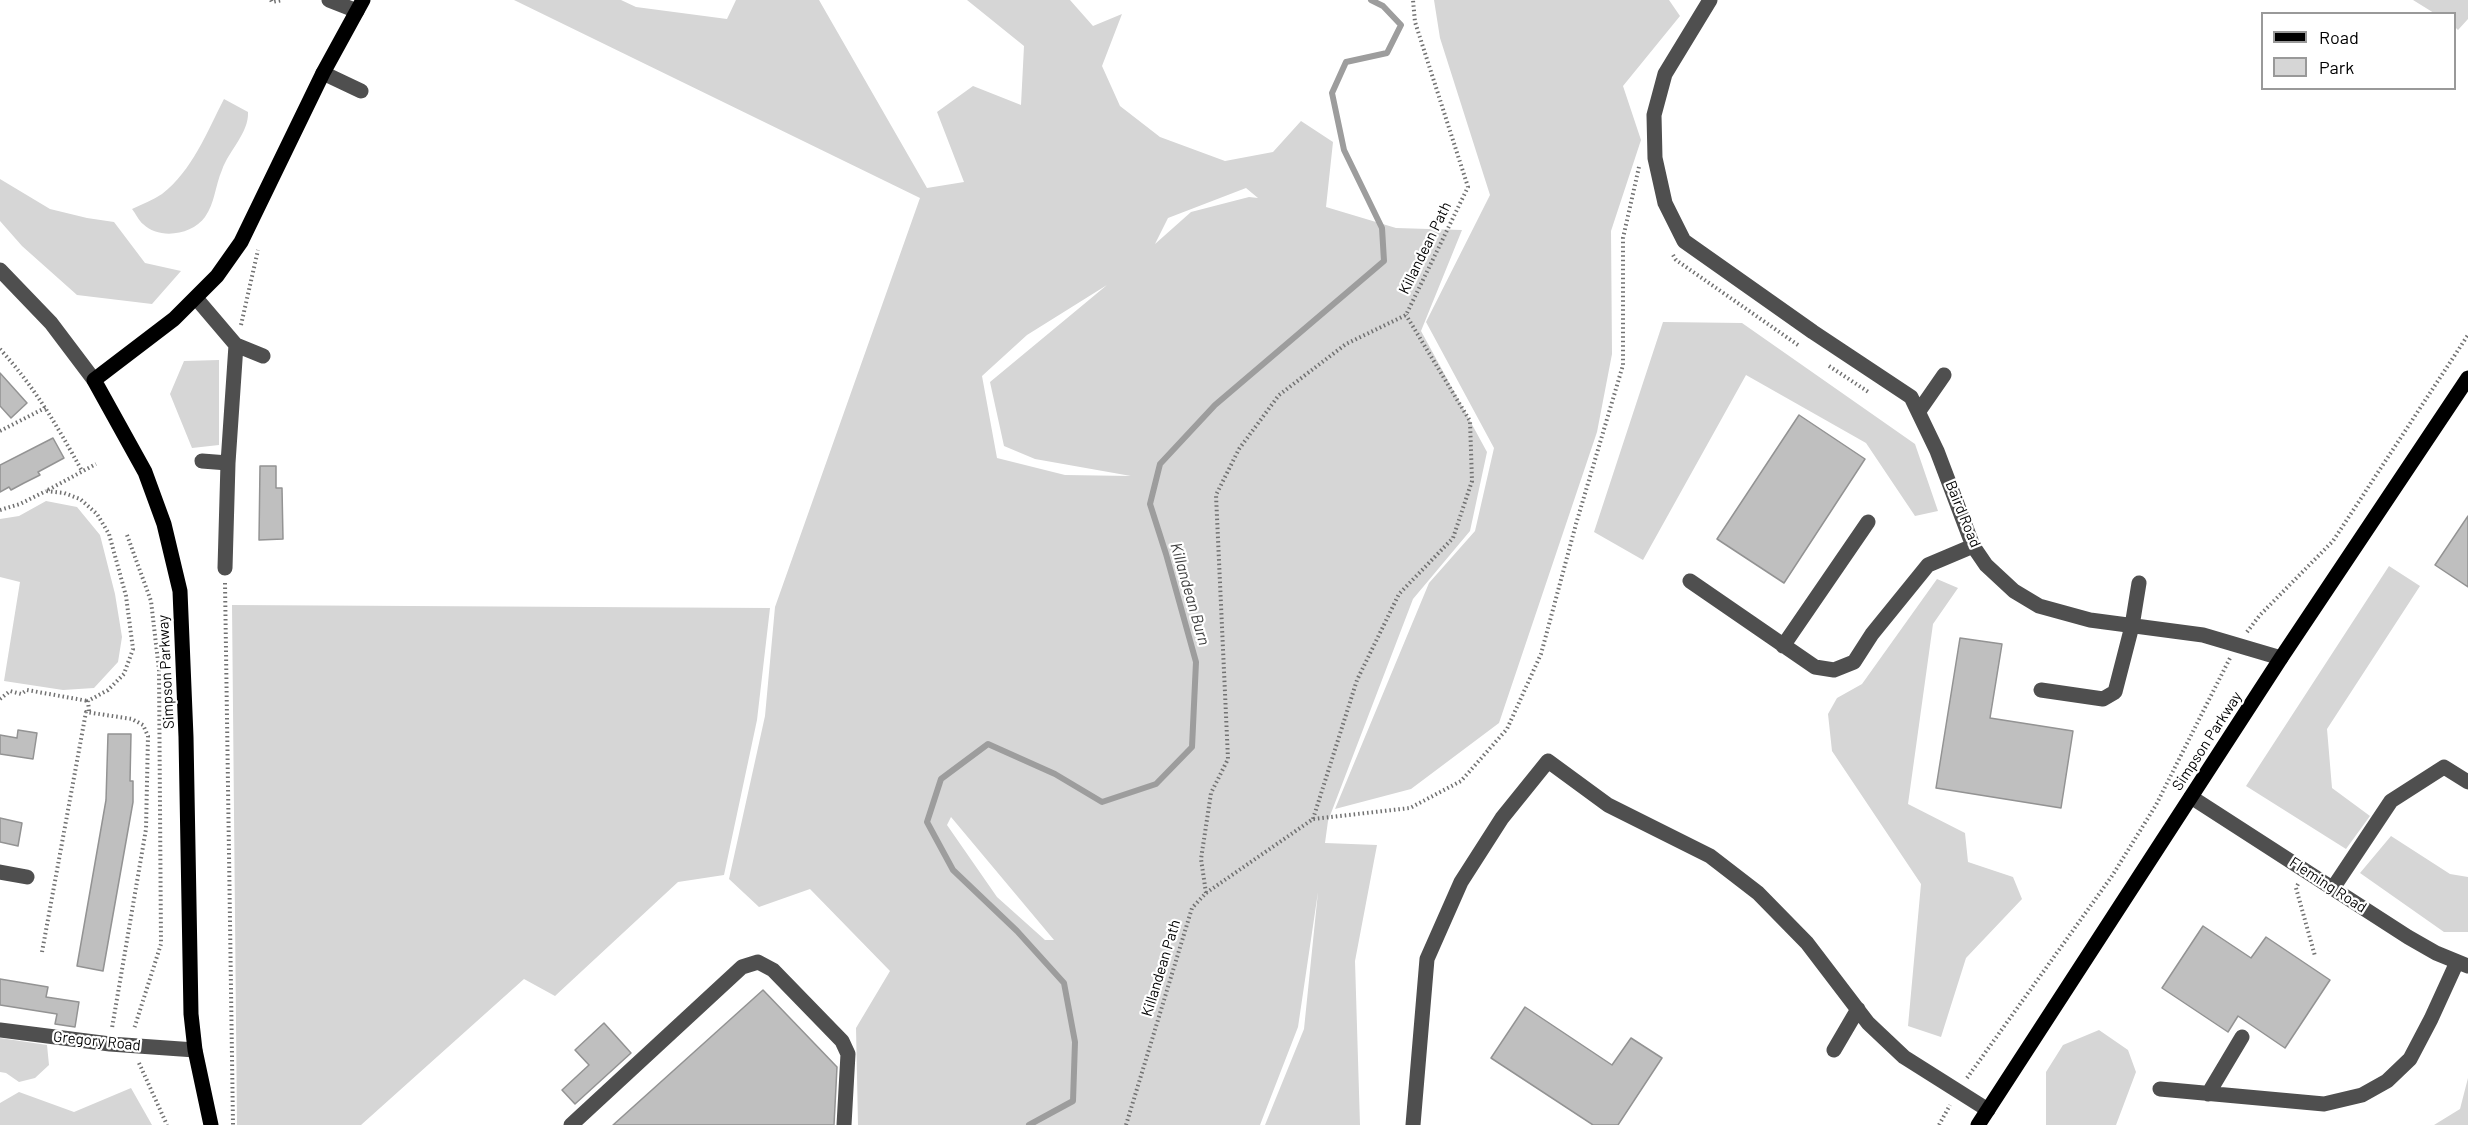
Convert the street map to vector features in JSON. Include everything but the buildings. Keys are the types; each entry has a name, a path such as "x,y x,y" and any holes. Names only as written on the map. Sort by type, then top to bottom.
{"main road":[{"path":"94,380 174,319 217,276 241,242 323,73 360,5"},
{"name":"Simpson Parkway","path":"1978,1125 2281,658 2468,378"},
{"name":"Simpson Parkway","path":"94,380 145,472 164,524 180,591 186,737 191,1014 195,1050 211,1125"}],"street":[{"path":"329,0 360,5"},
{"name":"Baird Road","path":"1710,0 1665,74 1654,116 1655,158 1665,203 1684,241 1739,281 1911,397 1941,461 1973,546 1986,565 2007,584 2039,606 2090,620 2203,636 2281,658"},
{"path":"323,73 362,92"},
{"name":"Simpson Parkway","path":"0,270 51,323 94,380"},
{"path":"196,298 236,345 263,356"},
{"path":"225,568 228,463 236,345"},
{"path":"1919,411 1944,375"},
{"path":"202,461 228,463"},
{"path":"1783,646 1868,522"},
{"path":"1690,581 1815,667 1833,670 1854,662 1872,634 1928,566 1973,546"},
{"path":"2041,690 2103,699 2115,692 2132,626 2139,583"},
{"path":"1413,1125 1427,959 1461,882 1502,819 1548,761 1608,805 1710,856 1758,893 1807,943 1868,1023 1904,1057 1988,1110"},
{"path":"2333,888 2391,801 2444,767 2468,782"},
{"name":"Fleming Road","path":"2191,797 2408,937 2462,964"},
{"path":"0,872 27,877"},
{"path":"571,1125 742,967 758,962 773,970 842,1041 848,1054 844,1125"},
{"path":"2160,1089 2324,1104 2362,1095 2387,1081 2410,1059 2462,964"},
{"path":"1834,1050 1858,1009"},
{"name":"Gregory Road","path":"0,1030 110,1044 195,1050"},
{"path":"2208,1094 2242,1037"}],"path":[{"path":"271,0 272,2 283,0"},
{"name":"Killandean Path","path":"1126,1125 1192,908 1206,893 1201,859 1211,793 1228,759 1216,495 1239,449 1280,395 1346,344 1406,315 1468,187 1415,21 1413,0"},
{"path":"1206,893 1313,819 1410,808 1461,781 1507,729 1541,654 1576,524 1623,365 1623,238 1640,164 1655,158"},
{"path":"236,345 258,250 241,242"},
{"path":"1313,819 1357,680 1399,594 1453,538 1472,481 1470,421 1406,315"},
{"path":"1939,1125 1958,1091 2112,876 2156,805 2237,645 2260,615 2332,541 2468,335"},
{"path":"0,349 24,375 46,407 82,471"},
{"path":"0,431 46,407"},
{"path":"0,510 20,504 96,464"},
{"path":"0,699 10,692 21,694 27,690 88,701 108,690 123,674 133,649 126,596 109,534 97,514 80,499 64,493 46,491"},
{"path":"127,535 151,601 159,670 161,932 161,944 129,1045 167,1125"},
{"path":"225,568 233,1125"},
{"path":"42,952 86,712 89,711 88,701"},
{"path":"89,711 132,719 143,725 148,736 146,829 110,1044"},
{"path":"2303,869 2296,888 2315,956"}],"green space":[{"path":"514,0 621,0 636,7 727,19 736,0 819,0 927,188 964,182 937,112 973,86 1021,105 1024,46 967,0 1070,0 1093,26 1122,14 1102,66 1120,106 1160,137 1225,161 1273,152 1301,121 1333,142 1326,207 1396,228 1462,230 1421,331 1487,452 1470,531 1413,599 1328,821 1325,843 1377,845 1355,961 1360,1125 1265,1125 1304,1029 1318,892 1298,1027 1260,1125 858,1125 856,1028 890,971 810,889 759,907 729,879 765,716 775,607 920,198","holes":["1246,188 1258,198 1249,197 1191,212 1155,244 1168,218","1107,285 990,382 1004,446 1035,459 1131,476 1065,475 997,458 982,376 1027,335","951,817 1054,940 1045,940 997,897 947,825"]},
{"path":"1434,0 1669,0 1680,16 1623,86 1641,140 1611,231 1612,354 1597,432 1499,723 1411,789 1335,809 1429,583 1475,531 1494,448 1426,322 1490,195 1440,38"},
{"path":"2413,0 2468,0 2468,19 2458,30 2456,12 2432,12"},
{"path":"224,99 248,112 247,120 222,170 208,212 199,223 184,231 166,234 150,229 142,223 132,209 162,194 173,185 198,150"},
{"path":"0,179 50,209 114,222 145,263 181,271 152,304 77,295 22,246 0,221"},
{"path":"1663,322 1742,323 1915,444 1938,511 1915,516 1866,443 1746,375 1643,560 1594,532"},
{"path":"219,360 219,445 192,448 170,394 184,361"},
{"path":"46,501 77,507 100,535 115,594 122,637 118,662 94,688 63,690 4,681 20,582 0,577 0,519 19,516"},
{"path":"2389,566 2420,586 2327,729 2332,788 2370,816 2346,849 2246,786"},
{"path":"1937,579 1958,588 1933,624 1908,804 1965,833 1968,862 2013,877 2022,899 1966,958 1941,1037 1908,1026 1921,884 1832,751 1828,714 1837,698 1862,684"},
{"path":"232,605 770,608 757,720 724,875 678,882 555,996 524,979 361,1125 237,1125"},
{"path":"2391,836 2450,874 2468,877 2468,932 2444,932 2360,873"},
{"path":"2099,1030 2128,1050 2136,1072 2116,1125 2046,1125 2046,1072 2063,1045"},
{"path":"0,1038 47,1045 49,1065 35,1078 19,1082 6,1073 0,1072"},
{"path":"2468,1078 2468,1125 2434,1125 2460,1109"},
{"path":"131,1088 152,1125 0,1125 0,1103 19,1092 74,1112"}],"waterway":[{"name":"Killandean Burn","path":"1029,1125 1073,1101 1075,1042 1064,983 1017,931 953,870 927,822 941,779 988,744 1055,774 1102,802 1156,784 1192,747 1196,662 1150,504 1160,464 1215,405 1384,261 1382,228 1344,150 1332,93 1346,62 1387,53 1401,25 1383,6 1371,0"}]}
